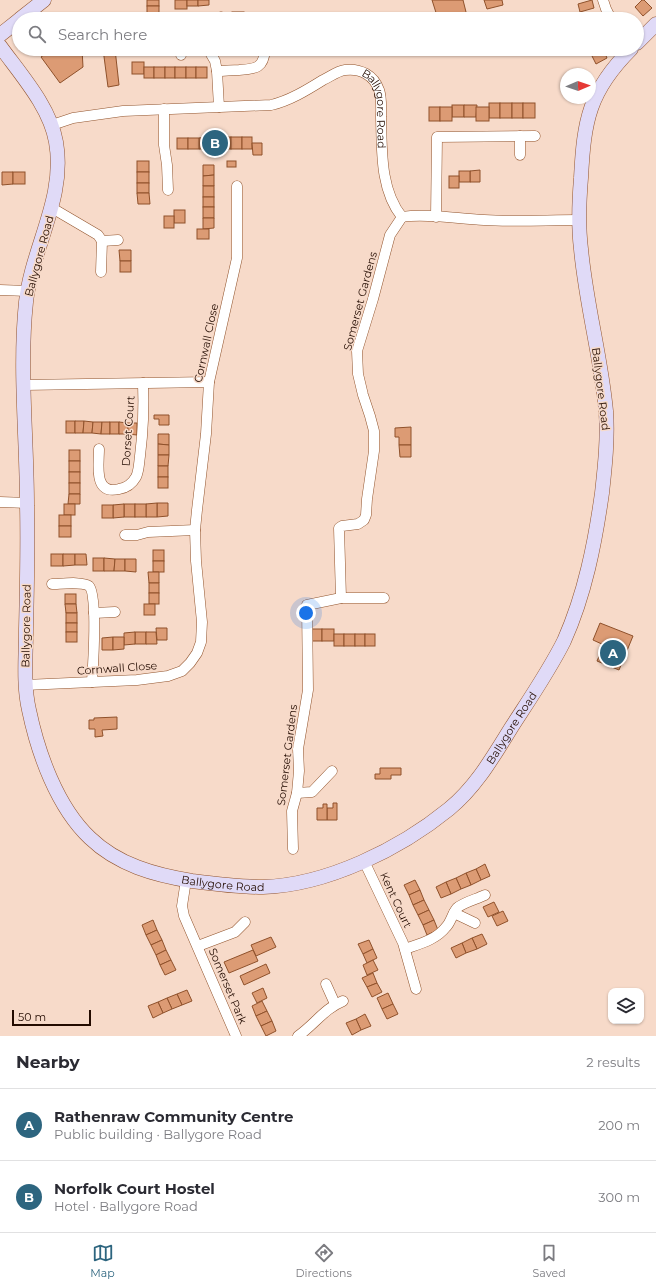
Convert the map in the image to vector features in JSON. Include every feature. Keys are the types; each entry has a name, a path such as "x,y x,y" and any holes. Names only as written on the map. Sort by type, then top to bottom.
{"street":[{"path":"30,12 44,0"},
{"path":"603,0 608,12"},
{"path":"644,36 656,24"},
{"path":"0,35 12,26"},
{"name":"Ballygore Road","path":"0,46 40,102 52,125 58,148 59,167 57,188 28,291 24,342 28,503 25,685 30,717 48,771 61,799 79,826 97,845 123,861 149,872 186,880 235,886 277,886 321,877 364,861 410,837 447,811 464,796 486,767 533,694 562,644 574,615 587,575 596,538 604,476 607,437 606,411 582,258 579,220 584,135 593,101 613,69 625,56"},
{"path":"212,56 215,61 217,71 219,107"},
{"path":"217,71 256,68 263,60 264,56"},
{"name":"Ballygore Road","path":"52,125 73,118 123,111 261,106 275,104 286,100 342,70 356,69 364,72 370,77 379,90 384,170 392,204 402,218"},
{"path":"164,109 164,145 167,165 168,190"},
{"path":"520,136 520,155"},
{"path":"436,217 437,137 535,136"},
{"name":"Cornwall Close","path":"25,685 136,680 168,676 182,671 197,653 202,633 195,530 206,434 209,382 237,258 237,186"},
{"path":"52,208 98,235 102,241 101,272"},
{"path":"402,218 408,216 486,220 579,220"},
{"name":"Somerset Gardens","path":"293,849 292,811 297,793 299,771 298,749 308,690 307,605 341,598 339,528 342,526 358,524 365,518 374,451 374,431 358,374 357,351 390,235 402,218"},
{"path":"102,241 118,240"},
{"path":"0,290 28,291"},
{"path":"24,385 209,382"},
{"name":"Dorset Court","path":"100,450 99,474 103,487 108,490 117,490 131,484 137,472 141,448 143,383"},
{"path":"0,502 28,503"},
{"path":"125,535 137,535 148,532 195,530"},
{"path":"52,584 84,584 89,586 92,591 94,613 92,682"},
{"path":"341,598 384,598"},
{"path":"94,613 115,612"},
{"path":"297,793 312,792 332,771"},
{"name":"Kent Court","path":"364,861 405,949 416,989"},
{"name":"Somerset Park","path":"186,880 183,912 236,1036"},
{"path":"405,949 424,943 442,932 454,913 461,906 485,894"},
{"path":"454,913 475,923"},
{"name":"Somerset Park","path":"198,946 235,932 245,922"},
{"path":"298,1036 339,1002 326,984"}],"building":[{"path":"147,0 159,0 159,6 147,6"},
{"path":"175,0 187,0 187,9 175,9"},
{"path":"187,0 198,0 198,6 187,6"},
{"path":"198,0 209,0 209,5 198,6"},
{"path":"432,0 463,0 466,12 436,12"},
{"path":"484,0 502,0 503,5 487,9"},
{"path":"592,0 594,8 580,12 578,4"},
{"path":"642,0 644,0 652,8 644,15 644,12 639,12 635,7"},
{"path":"147,6 159,6 159,12 147,12"},
{"path":"82,56 83,67 60,83 41,57"},
{"path":"104,56 116,56 119,85 108,87"},
{"path":"592,56 606,56 607,58 596,64"},
{"path":"132,62 144,62 144,74 132,74"},
{"path":"144,67 154,67 154,78 144,78"},
{"path":"154,67 165,67 165,78 154,78"},
{"path":"165,67 175,67 175,78 165,78"},
{"path":"175,67 186,67 186,78 175,78"},
{"path":"186,67 196,67 196,78 186,78"},
{"path":"196,67 207,67 207,78 196,78"},
{"path":"489,103 500,103 500,118 489,118"},
{"path":"500,103 512,103 512,118 500,118"},
{"path":"512,103 523,103 523,118 512,118"},
{"path":"523,103 535,103 535,118 523,118"},
{"path":"452,105 464,105 464,117 452,117"},
{"path":"464,105 477,105 476,117 464,117"},
{"path":"429,107 440,107 440,121 429,121"},
{"path":"440,107 452,107 452,121 440,121"},
{"path":"476,107 489,107 489,121 476,121"},
{"path":"209,137 220,137 220,149 210,149"},
{"path":"209,137 210,149 199,149 199,138"},
{"path":"220,137 231,137 231,149 220,149"},
{"path":"231,137 242,137 242,149 231,149"},
{"path":"242,137 252,137 252,149 242,149"},
{"path":"177,138 188,138 188,149 177,149"},
{"path":"188,138 199,138 199,149 188,149"},
{"path":"252,143 262,143 262,155 253,155"},
{"path":"137,161 149,161 149,172 137,172"},
{"path":"227,161 236,161 236,167 227,167"},
{"path":"203,165 214,165 214,175 203,176"},
{"path":"480,170 480,182 470,182 470,171"},
{"path":"459,171 470,171 470,182 459,182"},
{"path":"2,172 13,172 13,184 2,185"},
{"path":"13,172 25,172 25,184 13,184"},
{"path":"137,172 149,172 149,183 137,183"},
{"path":"214,175 214,186 203,186 203,176"},
{"path":"449,176 459,176 459,188 449,188"},
{"path":"137,183 149,183 149,193 137,193"},
{"path":"203,186 214,186 214,197 203,197"},
{"path":"137,193 149,193 150,204 138,204"},
{"path":"203,197 214,197 214,207 203,207"},
{"path":"203,207 214,207 214,218 203,218"},
{"path":"174,210 185,210 185,223 174,223"},
{"path":"164,216 174,216 174,228 164,228"},
{"path":"203,218 214,218 214,228 203,229"},
{"path":"197,229 209,229 209,239 197,239"},
{"path":"119,250 131,250 131,261 120,261"},
{"path":"120,261 131,261 131,272 120,272"},
{"path":"154,415 169,415 169,425 159,425 159,419 154,419"},
{"path":"66,421 75,421 75,433 66,433"},
{"path":"75,421 84,421 83,433 75,433"},
{"path":"84,421 93,422 92,433 83,433"},
{"path":"93,422 102,422 101,434 92,433"},
{"path":"102,422 110,422 110,434 101,434"},
{"path":"110,422 119,422 119,434 110,434"},
{"path":"119,422 128,423 128,434 119,434"},
{"path":"128,423 137,423 137,435 128,434"},
{"path":"411,427 411,445 399,445 399,437 395,437 395,428"},
{"path":"158,434 169,434 169,445 158,444"},
{"path":"158,444 169,445 169,455 158,455"},
{"path":"399,445 411,445 411,457 400,457"},
{"path":"69,450 80,450 80,461 69,461"},
{"path":"158,455 169,455 168,466 158,466"},
{"path":"69,461 80,461 80,472 69,472"},
{"path":"158,466 168,466 168,477 158,477"},
{"path":"69,472 80,472 80,483 69,483"},
{"path":"158,477 168,477 168,488 158,488"},
{"path":"69,483 80,483 80,494 69,494"},
{"path":"69,494 80,494 80,504 68,504"},
{"path":"157,503 168,503 168,516 157,517"},
{"path":"157,503 157,517 146,517 146,504"},
{"path":"64,504 75,504 75,515 64,515"},
{"path":"124,504 135,504 135,517 124,517"},
{"path":"124,504 124,517 113,518 113,505"},
{"path":"135,504 146,504 146,517 135,517"},
{"path":"102,505 113,505 113,518 102,518"},
{"path":"59,515 71,515 71,526 59,526"},
{"path":"59,526 71,526 71,537 59,537"},
{"path":"153,550 164,550 164,561 153,561"},
{"path":"51,554 63,554 63,566 51,566"},
{"path":"63,554 75,554 75,565 63,566"},
{"path":"75,554 86,554 87,565 75,565"},
{"path":"93,558 104,558 104,571 93,571"},
{"path":"104,558 115,559 114,571 104,571"},
{"path":"115,559 125,559 125,571 114,571"},
{"path":"125,559 136,559 136,572 125,571"},
{"path":"153,561 164,561 164,572 153,572"},
{"path":"148,572 159,572 159,583 149,583"},
{"path":"149,583 159,583 159,593 149,593"},
{"path":"149,593 159,593 159,604 149,604"},
{"path":"65,594 76,594 76,604 65,604"},
{"path":"65,604 76,604 77,613 66,613"},
{"path":"144,604 155,604 155,615 144,615"},
{"path":"66,613 77,613 77,623 66,623"},
{"path":"66,623 77,623 77,632 66,632"},
{"path":"600,623 633,636 619,670 597,661 604,645 593,640"},
{"path":"156,628 167,628 167,640 157,640"},
{"path":"311,629 322,629 322,641 311,641"},
{"path":"322,629 334,629 334,641 322,641"},
{"path":"66,632 77,632 77,642 66,642"},
{"path":"135,632 146,632 146,644 135,644"},
{"path":"135,632 135,644 124,645 124,633"},
{"path":"146,632 156,632 157,644 146,644"},
{"path":"334,634 344,634 344,646 334,646"},
{"path":"344,634 355,634 355,646 344,646"},
{"path":"355,634 365,634 365,646 355,646"},
{"path":"365,634 375,634 375,646 365,646"},
{"path":"113,637 113,650 102,650 102,638"},
{"path":"113,637 124,637 124,649 113,650"},
{"path":"117,717 117,729 102,730 103,736 95,737 95,729 89,729 89,720 94,720 94,718"},
{"path":"380,768 401,768 401,775 391,775 391,779 375,779 375,774 380,774"},
{"path":"333,803 337,803 337,820 327,820 327,808 333,808"},
{"path":"323,804 327,804 327,820 317,820 317,808 323,808"},
{"path":"485,864 490,876 481,880 476,869"},
{"path":"476,869 481,880 471,885 466,873"},
{"path":"466,873 471,885 461,889 456,878"},
{"path":"456,878 461,889 451,894 446,882"},
{"path":"415,880 420,890 409,895 404,885"},
{"path":"446,882 451,894 441,898 436,887"},
{"path":"420,890 424,900 413,905 409,895"},
{"path":"424,900 429,910 418,915 413,905"},
{"path":"494,902 499,912 488,917 483,907"},
{"path":"429,910 434,920 423,925 418,915"},
{"path":"503,911 508,921 497,926 492,916"},
{"path":"153,920 157,930 146,935 142,925"},
{"path":"434,920 438,930 427,935 423,925"},
{"path":"157,930 162,940 151,945 146,935"},
{"path":"482,934 487,944 477,949 472,938"},
{"path":"271,937 276,947 256,956 251,945"},
{"path":"472,938 477,949 466,953 462,943"},
{"path":"162,940 166,950 156,955 151,945"},
{"path":"369,940 373,949 363,954 358,944"},
{"path":"462,943 466,953 456,958 451,948"},
{"path":"373,949 377,958 367,963 363,954"},
{"path":"166,950 171,960 160,965 156,955"},
{"path":"253,950 258,961 229,973 224,962"},
{"path":"171,960 176,970 165,975 160,965"},
{"path":"373,960 378,970 367,975 363,965"},
{"path":"266,964 270,973 244,985 240,976"},
{"path":"373,973 377,983 367,987 362,978"},
{"path":"377,983 382,992 372,997 367,987"},
{"path":"263,988 267,998 257,1003 252,993"},
{"path":"187,990 192,1001 182,1005 177,994"},
{"path":"388,993 393,1004 382,1009 377,998"},
{"path":"177,994 182,1005 172,1009 167,998"},
{"path":"167,998 172,1009 163,1013 158,1002"},
{"path":"262,1001 267,1011 256,1016 252,1006"},
{"path":"158,1002 163,1013 153,1018 148,1006"},
{"path":"393,1004 398,1014 387,1019 382,1009"},
{"path":"267,1011 272,1021 261,1026 256,1016"},
{"path":"365,1014 371,1026 361,1030 356,1019"},
{"path":"356,1019 361,1030 352,1035 346,1023"},
{"path":"272,1021 276,1031 266,1036 261,1026"}],"place":[{"name":"Norfolk Court Hostel","path":"215,143"},
{"name":"Rathenraw Community Centre","path":"613,653"}]}
